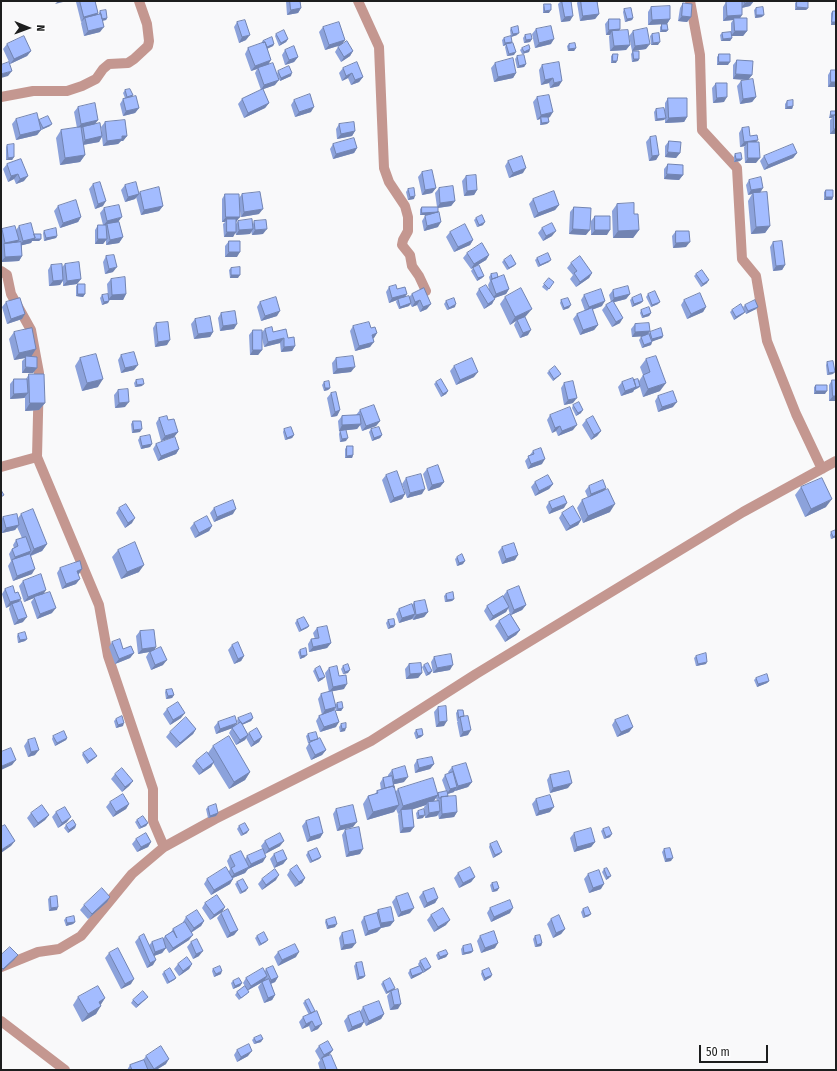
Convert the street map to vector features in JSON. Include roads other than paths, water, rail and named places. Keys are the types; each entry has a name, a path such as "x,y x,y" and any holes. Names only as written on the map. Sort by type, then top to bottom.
{"street":[{"path":"1,97 33,91 66,91 74,89 96,79 103,69 109,64 128,63 134,59 148,46 149,41 147,24 139,1"},
{"path":"358,1 379,47 384,168 388,182 405,206 408,217 408,231 402,245 410,255 412,266 419,276 426,291"},
{"path":"690,1 700,55 702,130 737,168 742,259 756,276 766,342 796,414 822,469"},
{"path":"1,271 7,275 11,294 31,330 39,373 37,457 99,605 108,656 152,789 153,821 164,847"},
{"path":"1,467 37,457"},
{"path":"1,967 38,952 59,949 81,936 132,874 164,847 215,819 371,742 476,674 743,512 836,461"},
{"path":"1,1021 65,1070"}]}
